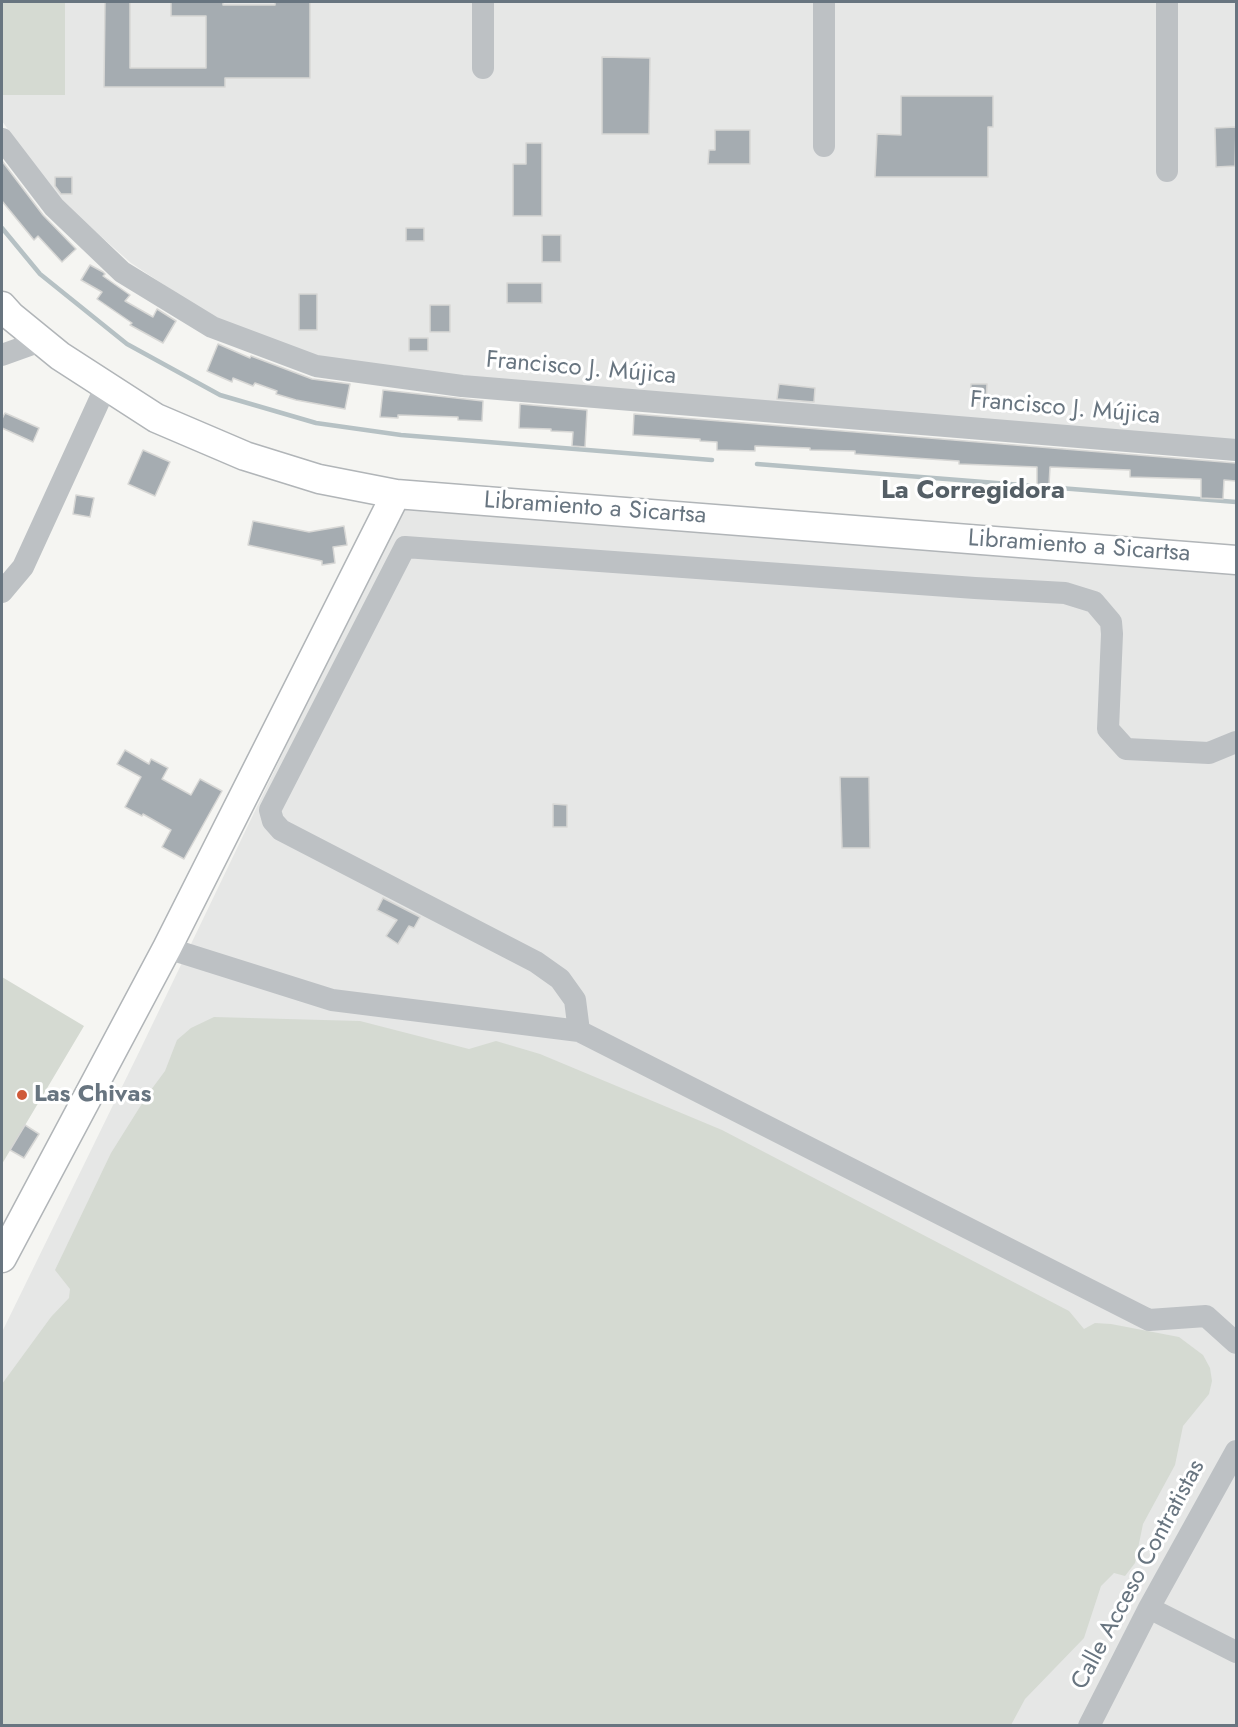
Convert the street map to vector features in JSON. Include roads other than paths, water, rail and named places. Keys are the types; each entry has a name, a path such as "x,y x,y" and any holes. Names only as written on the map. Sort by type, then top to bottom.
{"main road":[{"name":"Libramiento a Sicartsa","path":"2,306 60,356 156,418 245,456 319,479 396,494 1236,560"},
{"path":"2,1258 167,948 396,494"}],"street":[{"path":"483,2 483,68"},
{"path":"824,2 824,146"},
{"path":"1167,2 1167,171"},
{"name":"Francisco J. Mújica","path":"2,139 54,207 122,272 213,327 316,366 462,387 1236,450"},
{"path":"2,355 41,340"},
{"path":"2,592 23,567 106,386"},
{"path":"579,1031 574,1000 560,979 536,962 281,830 273,821 270,810 405,547 963,587 1065,592 1094,602 1111,622 1108,729 1126,749 1209,753 1236,742"},
{"path":"167,948 332,1000 579,1031 1149,1320 1206,1316 1236,1343"},
{"name":"Calle Acceso Contratistas","path":"1089,1725 1149,1608 1236,1451"},
{"path":"1149,1608 1236,1652"}],"waterway":[{"path":"2,228 40,274 127,344 220,395 316,423 401,435 712,460"},
{"path":"757,464 1236,502"}],"place":[{"name":"Las Chivas","path":"22,1095"}],"district":[{"name":"La Corregidora","path":"973,492"}]}
